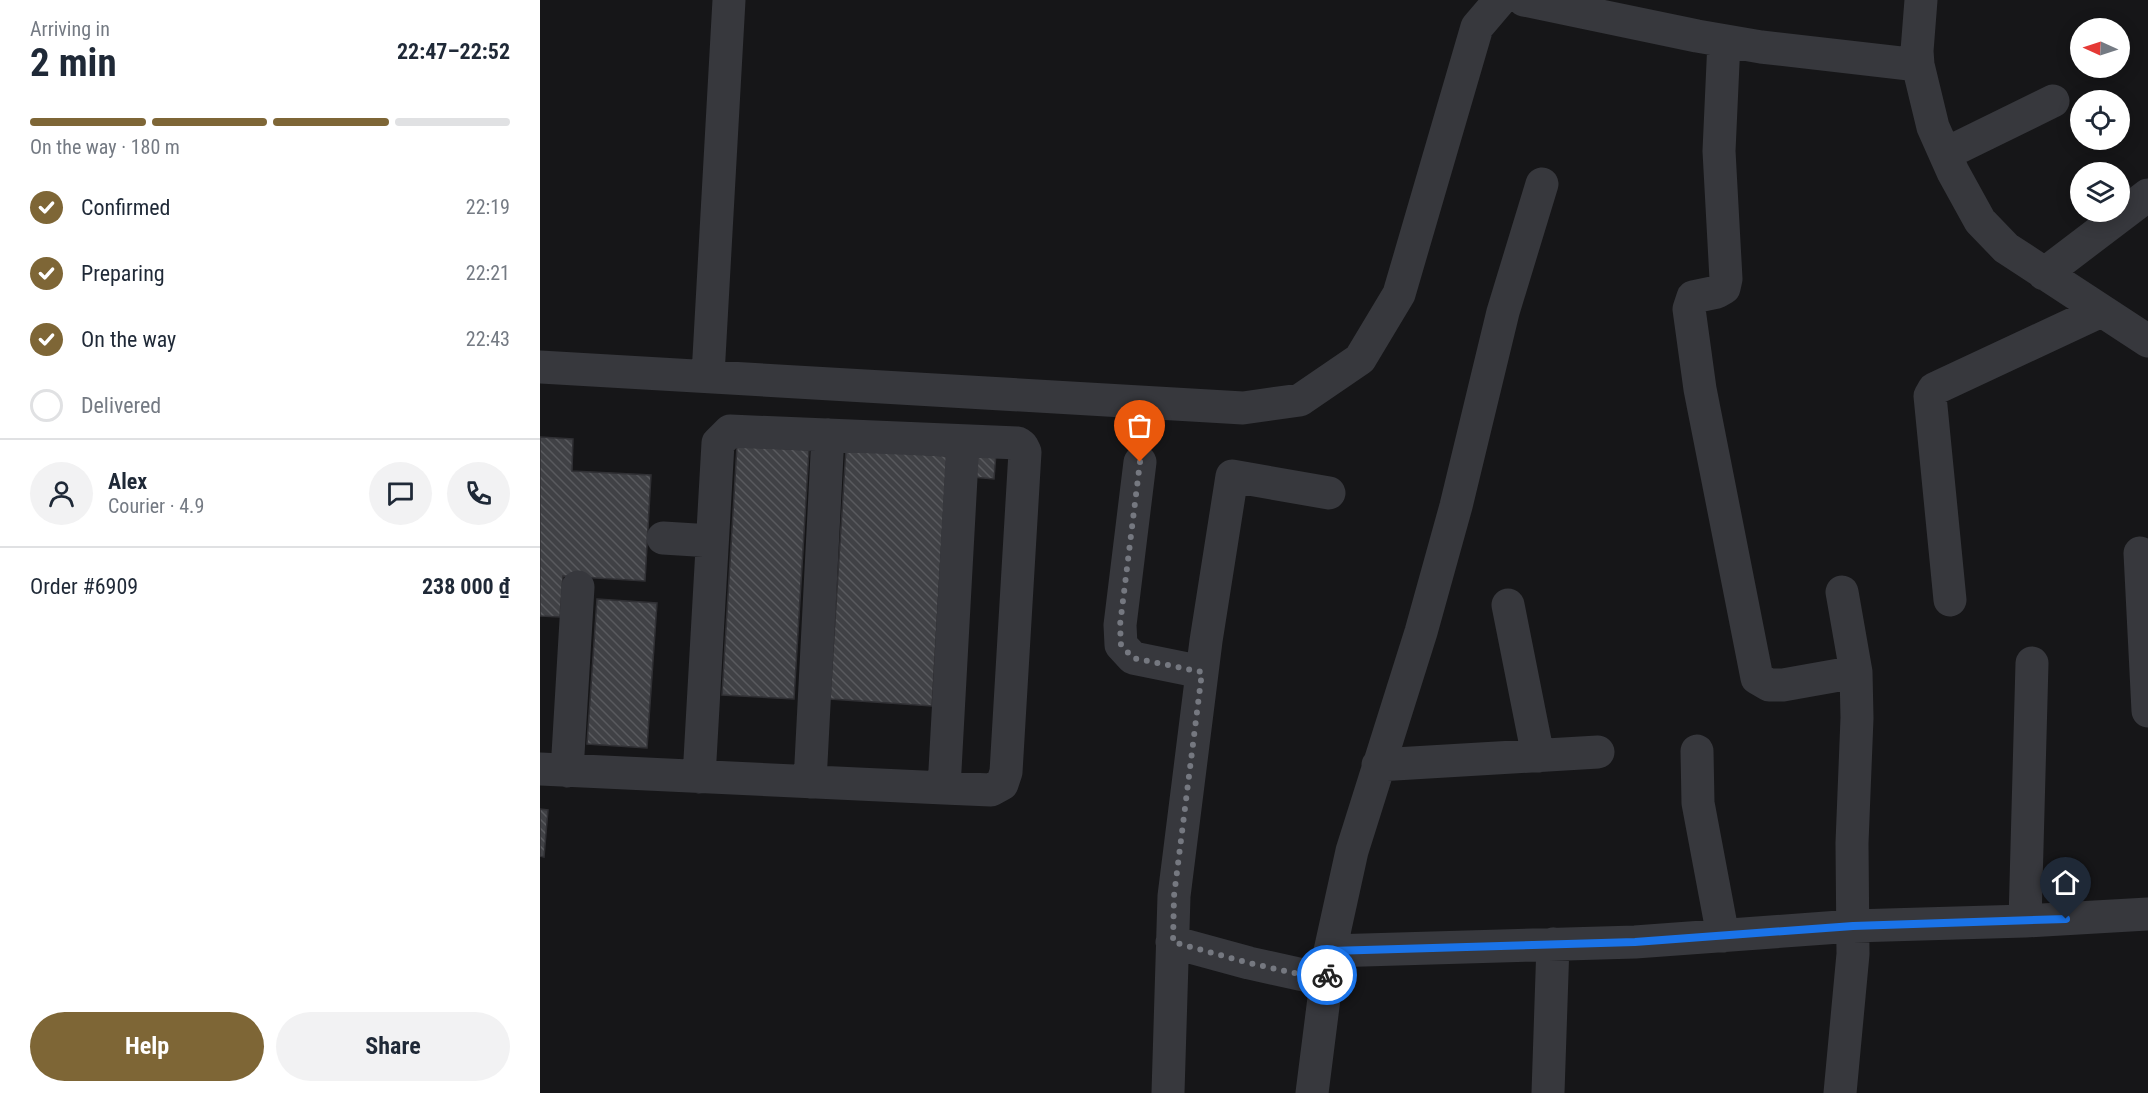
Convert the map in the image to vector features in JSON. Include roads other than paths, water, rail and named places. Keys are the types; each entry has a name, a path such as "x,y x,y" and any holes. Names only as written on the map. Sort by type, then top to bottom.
{"street":[{"path":"708,375 729,0"},
{"path":"540,367 1243,408 1300,400 1360,359 1399,294 1477,27 1500,0"},
{"path":"1524,0 1724,41 1918,65"},
{"path":"1921,0 1918,65 1933,127 1953,172 1980,221 2006,248 2148,341"},
{"path":"1724,41 1719,151 1724,288 1718,292 1693,297 1689,309 1700,389 1757,678 1769,685 1783,685 1856,672"},
{"path":"1945,154 2053,101"},
{"path":"1312,1093 1328,965 1352,851 1421,632 1456,506 1503,312 1542,184"},
{"path":"2044,274 2148,195"},
{"path":"1950,600 1930,396 1935,389 2101,311"},
{"path":"578,587 554,770 699,777 991,790 1002,784 1006,772 1025,464 1025,452 1022,446 1018,443 730,431 718,443 699,777"},
{"path":"810,782 828,435"},
{"path":"944,788 963,441"},
{"path":"1140,462 1120,625 1121,645 1133,658 1202,672"},
{"path":"1168,1093 1174,896 1202,672 1232,476 1329,493"},
{"path":"663,538 712,541"},
{"path":"2140,553 2148,711"},
{"path":"1840,1093 1853,954 1852,843 1857,718 1856,672 1842,592"},
{"path":"1508,605 1538,756"},
{"path":"2025,921 2032,663"},
{"path":"1697,751 1698,803 1723,936"},
{"path":"1378,765 1598,752"},
{"path":"1173,942 1249,963 1328,965 1553,944 1635,942 1853,926 2025,921 2148,914"},
{"path":"1548,1093 1553,944"}]}
